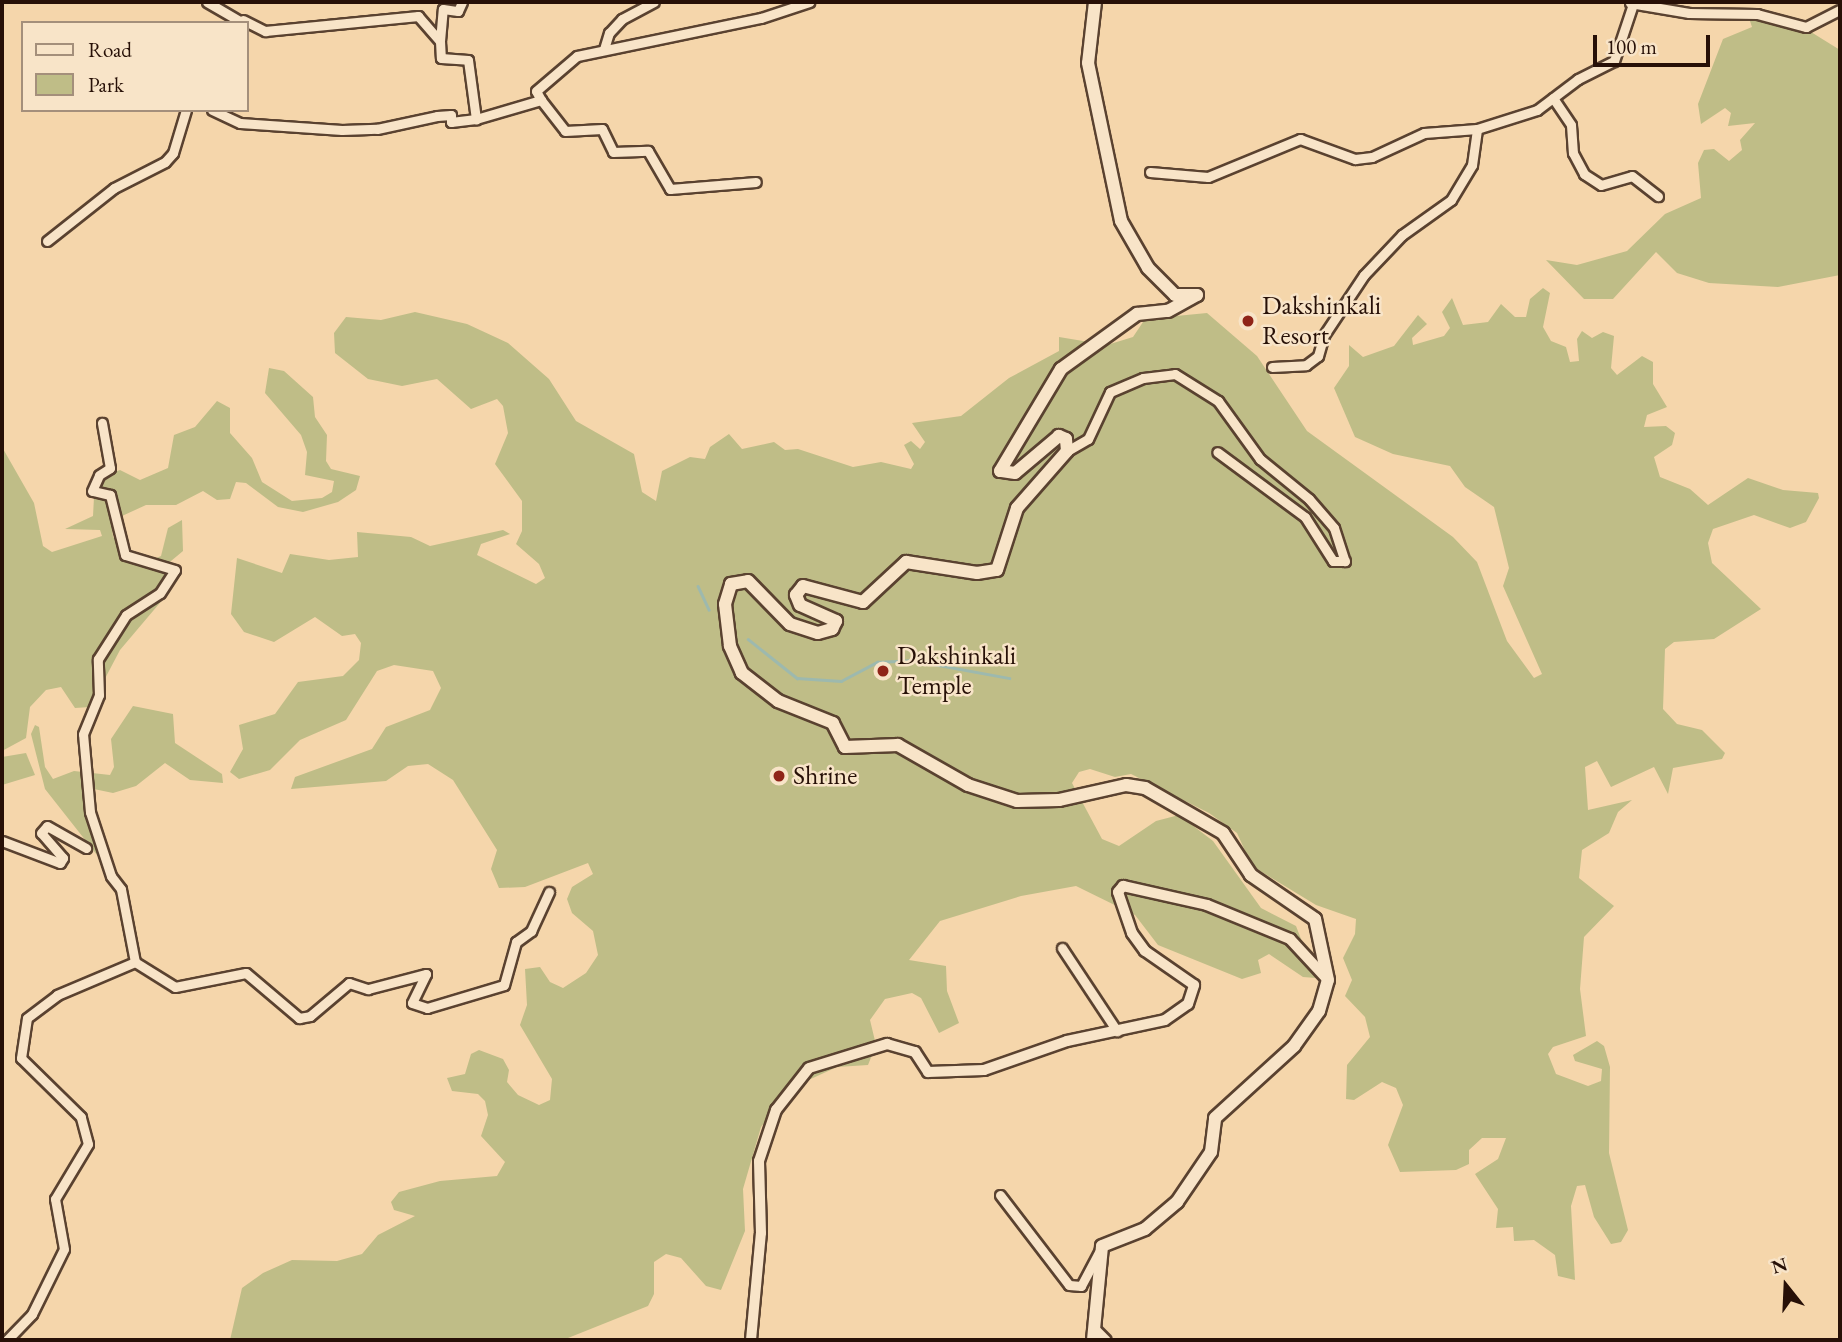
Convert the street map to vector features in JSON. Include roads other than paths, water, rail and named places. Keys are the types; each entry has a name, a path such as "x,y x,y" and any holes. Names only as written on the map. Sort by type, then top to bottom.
{"main road":[{"path":"1093,1334 1102,1246 1108,1240 1145,1229 1177,1202 1211,1152 1215,1118 1294,1046 1319,1011 1328,980 1312,916 1251,875 1223,834 1158,793 1126,785 1059,800 1003,798 898,745 845,747 833,723 778,701 747,679 734,659 724,615 726,593 734,582 751,583 790,624 818,633 832,629 836,621 800,605 796,592 803,586 863,602 906,562 994,572 1001,565 1017,508 1068,451 1066,439 1059,436 1015,473 1000,471 1064,366 1137,314 1168,311 1197,295 1175,295 1148,268 1121,221 1088,64 1095,2"}],"street":[{"path":"207,2 216,12 243,21"},
{"path":"462,2 458,11 443,9 441,58 467,60 476,118"},
{"path":"604,49 609,33 622,19 654,2"},
{"path":"756,183 670,189 648,151 613,152 602,129 565,131 536,91 577,56 761,18 809,2"},
{"path":"1150,172 1208,177 1300,139 1355,159 1372,157 1424,133 1477,129 1520,118 1614,61 1630,3 1689,13 1757,14 1806,27 1840,10"},
{"path":"248,23 265,31 418,16 440,41"},
{"path":"1553,98 1571,125 1573,153 1584,174 1601,185 1632,176 1658,196"},
{"path":"216,112 240,123 342,130 377,129 437,116 451,116 451,122 476,118 541,100"},
{"path":"47,241 114,188 164,162 173,153 185,112"},
{"path":"1272,367 1306,365 1318,356 1324,335 1364,275 1402,235 1451,200 1472,165 1477,129"},
{"path":"1068,451 1088,439 1110,392 1143,378 1175,374 1218,401 1260,459 1309,499 1334,528 1345,561 1333,561 1305,517 1217,452"},
{"path":"102,423 110,468 99,475 92,491 110,495 125,555 175,570 160,593 126,615 98,659 99,695 83,734 90,812 111,876 121,889 135,962 175,986 246,973 299,1018 310,1016 349,983 368,989 426,974 412,1003 427,1008 504,985 516,942 531,931 549,892"},
{"path":"2,841 60,863 63,859 41,833 47,825 86,848"},
{"path":"751,1340 761,1233 759,1161 776,1110 809,1068 887,1044 915,1052 928,1072 984,1070 1067,1041 1165,1020 1188,1004 1194,985 1145,951 1132,933 1118,892 1123,886 1207,905 1290,939 1328,980"},
{"path":"1062,948 1117,1031"},
{"path":"7,1340 32,1314 64,1249 55,1199 88,1144 81,1117 21,1058 27,1018 57,995 135,962"},
{"path":"1000,1195 1069,1285 1082,1286 1102,1246"},
{"path":"1093,1334 1106,1340"}],"waterway":[{"path":"698,586 709,610"},
{"path":"748,639 797,678 841,681 877,662 911,660 1009,678"}],"place":[{"name":"Dakshinkali Resort","path":"1248,321"},
{"name":"Dakshinkali Temple","path":"883,671"},
{"name":"Shrine","path":"779,776"}]}
